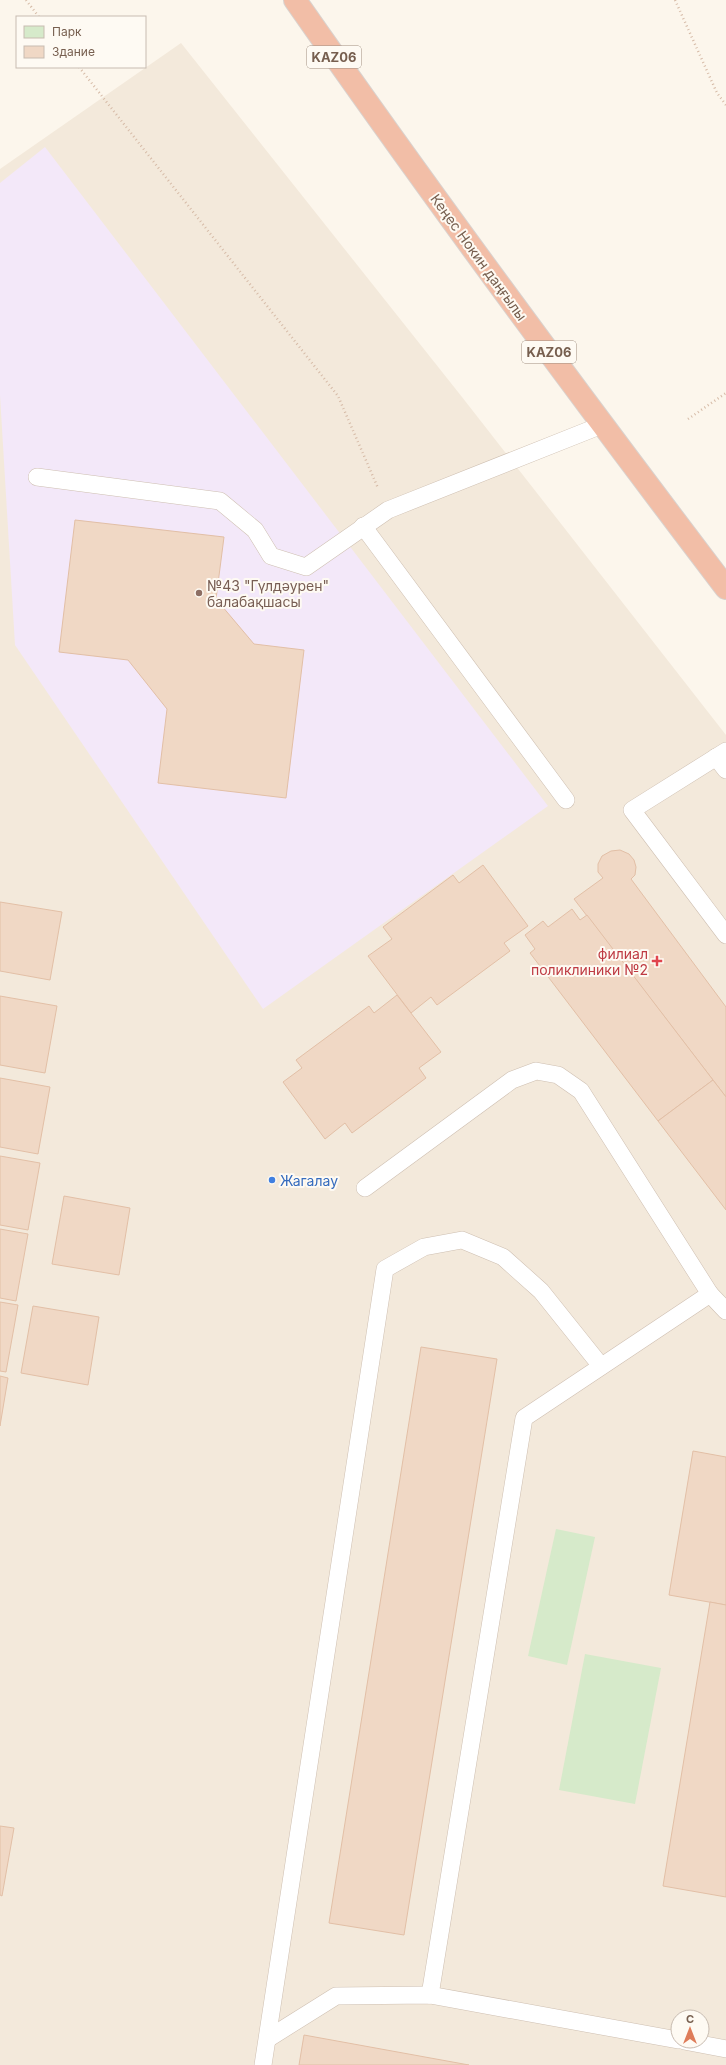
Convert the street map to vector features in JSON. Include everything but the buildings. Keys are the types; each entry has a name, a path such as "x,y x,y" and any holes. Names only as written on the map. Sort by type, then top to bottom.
{"highway":[{"name":"Кеңес Нокин даңғылы","path":"295,0 374,113 602,425 726,588"}],"lane":[{"path":"37,477 220,501 256,530 271,556 306,567 346,541 363,526 388,510 602,425"},
{"path":"363,526 566,800"},
{"path":"723,759 632,810 726,935"},
{"path":"365,1188 512,1080 536,1071 558,1075 581,1091 710,1294 726,1311"},
{"path":"263,2065 385,1269 424,1247 462,1240 503,1257 541,1291 602,1366"},
{"path":"430,1996 524,1418 710,1294"},
{"path":"268,2038 336,1996 430,1996 670,2039"},
{"path":"710,2045 726,2048"}],"path":[{"path":"26,0 38,16"},
{"path":"675,0 717,93 726,105"},
{"path":"80,68 338,396 388,510"},
{"path":"688,419 726,393"}],"shaded area":[{"path":"181,43 462,397 726,735 726,2065 0,2065 0,169"},
{"name":"№43 \"Гүлдәурен\" балабақшасы","path":"45,147 548,806 263,1009 15,645 0,395 0,183"}],"green space":[{"path":"556,1529 595,1537 567,1665 528,1656"},
{"path":"585,1654 661,1668 635,1804 559,1790"}],"place":[{"name":"№43 \"Гүлдәурен\" балабақшасы","path":"199,593"},
{"name":"филиал поликлиники №2","path":"657,961"},
{"name":"Жагалау","path":"272,1180"}]}
